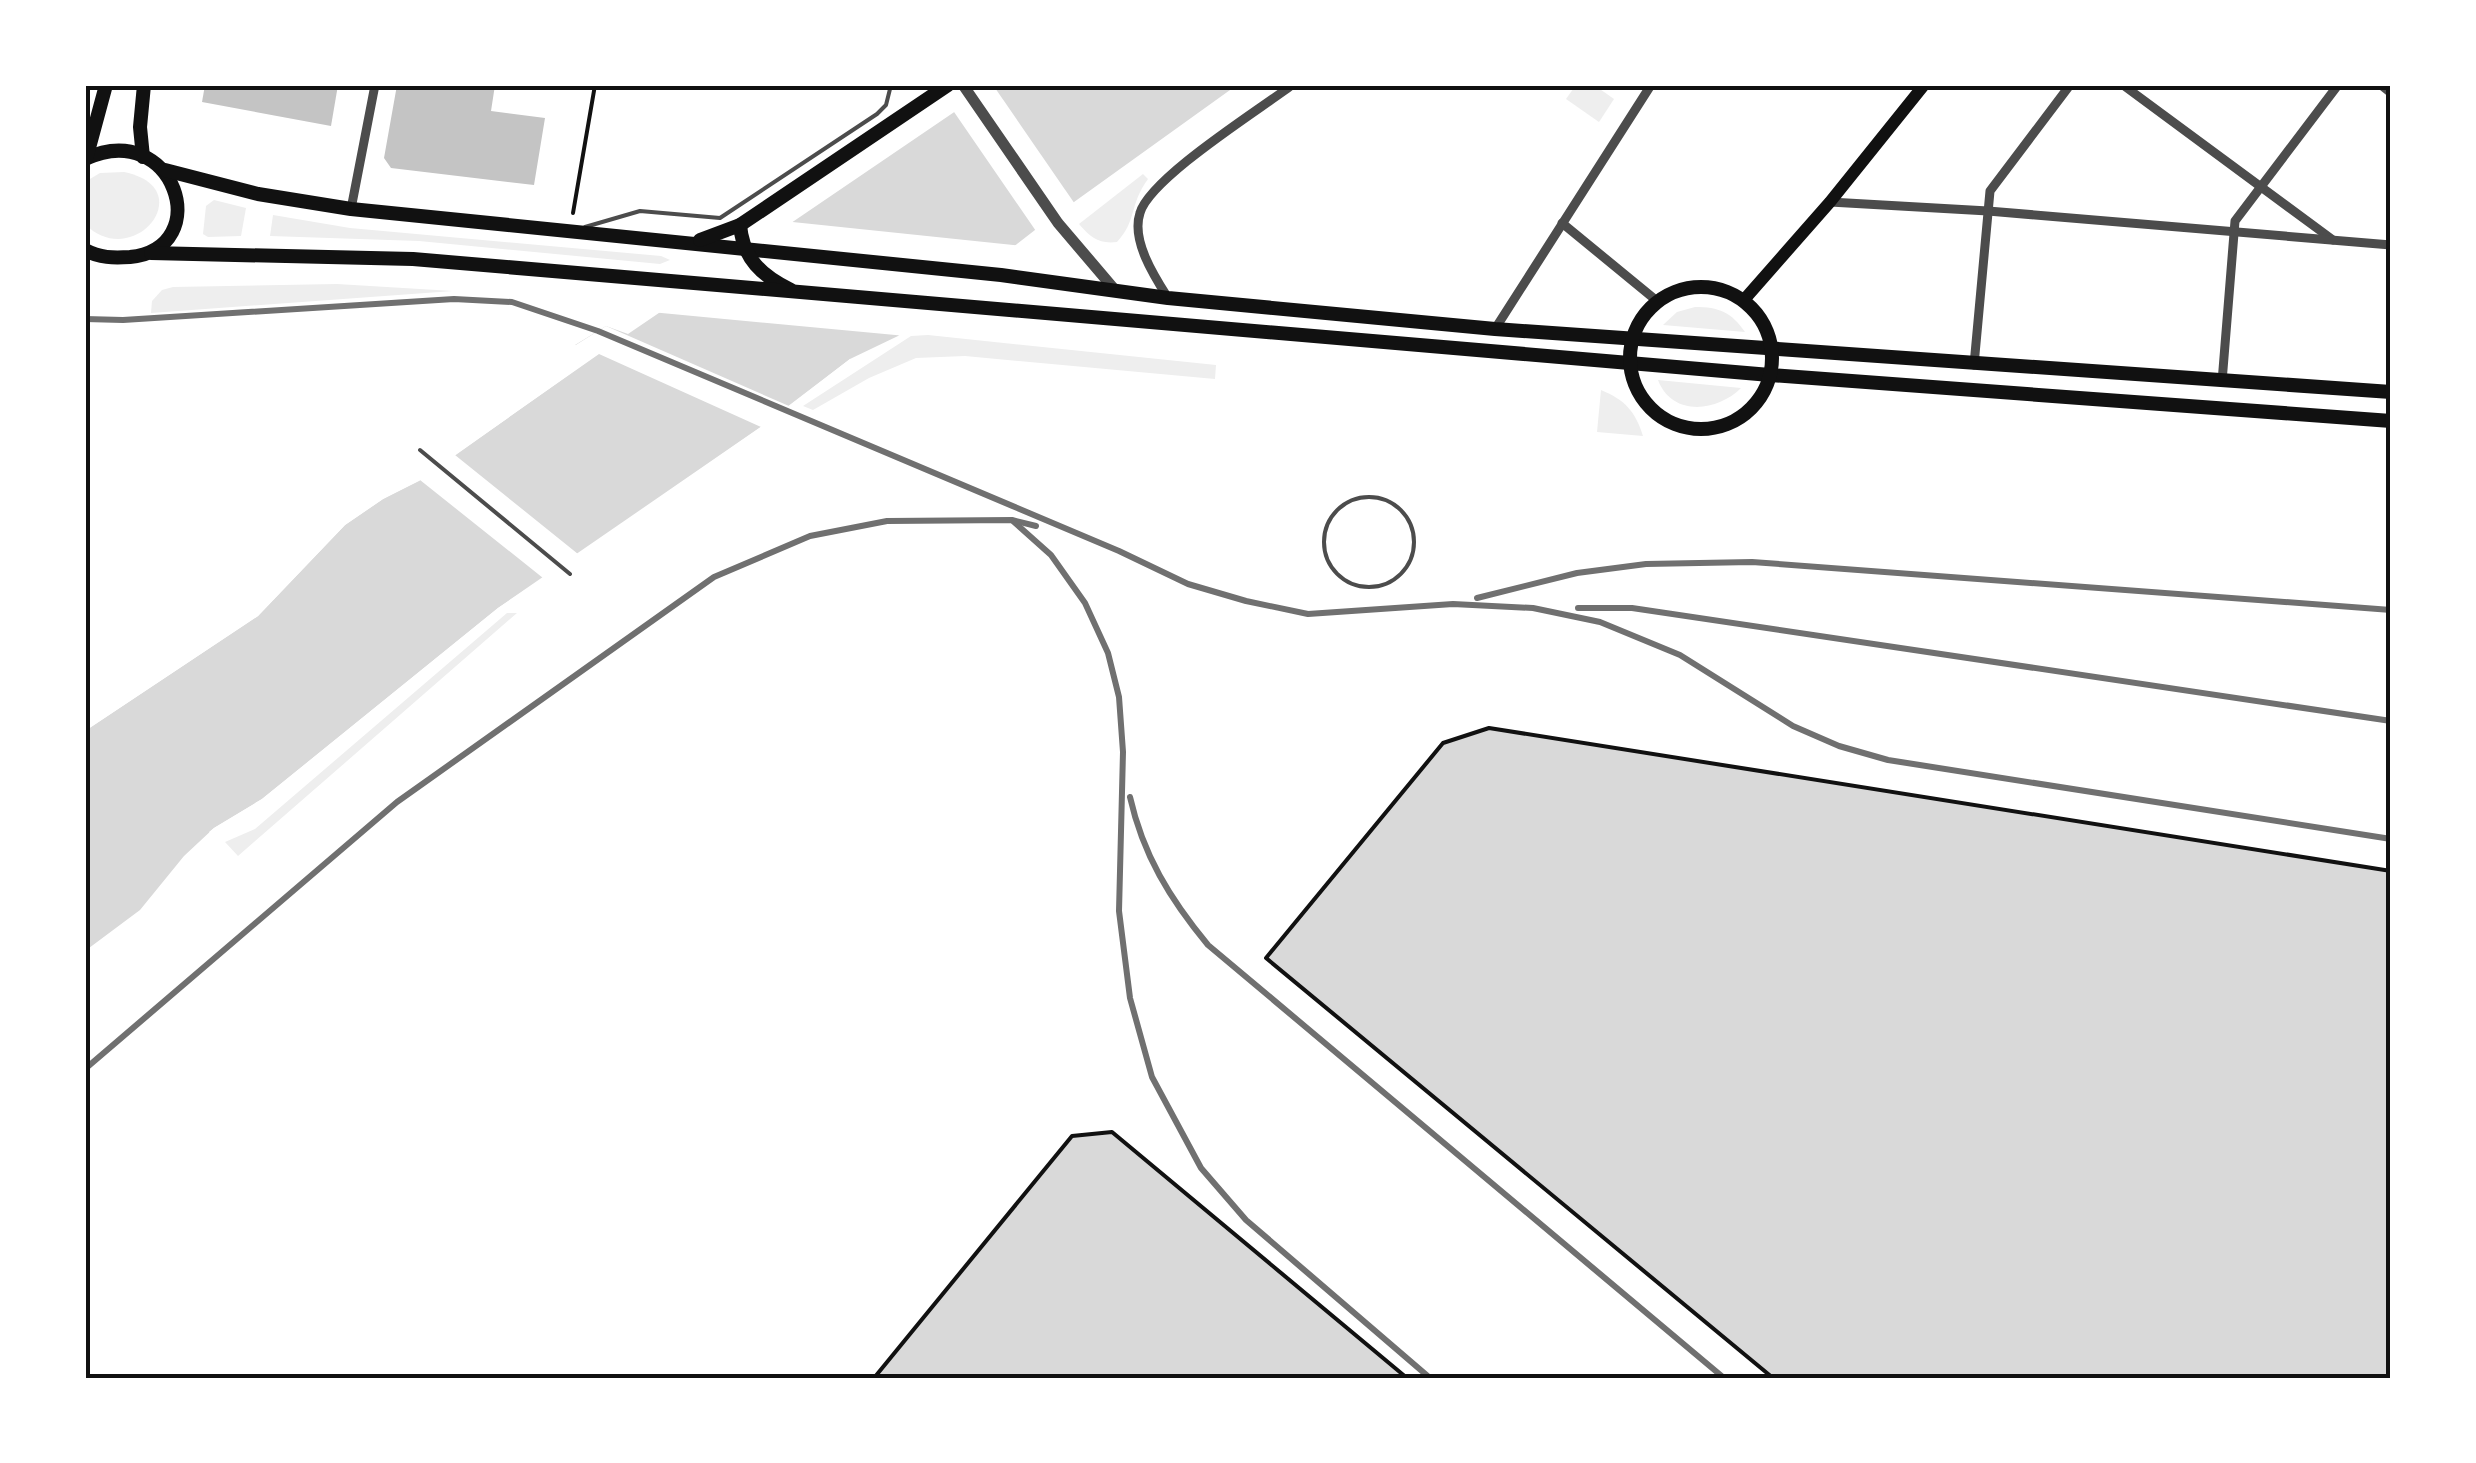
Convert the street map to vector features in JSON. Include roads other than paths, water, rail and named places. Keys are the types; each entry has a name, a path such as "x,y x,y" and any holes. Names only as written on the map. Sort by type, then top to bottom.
{"main road":[{"path":"86,159 106,85"},
{"path":"143,157 140,127 144,85"},
{"path":"680,244 713,238 740,225 948,85"},
{"path":"1743,301 1830,202 1924,85"},
{"path":"86,159 108,153 143,157 165,170 258,194 351,209 1001,275 1168,298 1496,329 2390,392"},
{"path":"151,253 164,242 176,217 178,204 165,170"},
{"path":"740,225 744,250 757,269 798,294"},
{"path":"85,251 113,258 151,253 254,252 413,259 1770,375 2391,421"},
{"path":"1688,288 1726,292 1743,301 1757,315 1772,350 1770,375 1762,395 1749,411 1731,423 1711,429 1694,429 1662,417 1635,384 1630,363 1633,338 1645,314 1658,301 1688,288"}],"street":[{"path":"351,209 375,85"},
{"path":"1168,298 1144,261 1139,214 1158,185 1292,85"},
{"path":"1496,329 1648,89 1632,85"},
{"path":"1974,365 1990,191 2070,85"},
{"path":"2123,85 2335,242"},
{"path":"2222,382 2235,220 2338,85"},
{"path":"2381,85 2391,92"},
{"path":"964,86 1058,223 1116,290"},
{"path":"1830,202 1988,211 2391,245"},
{"path":"1562,223 1658,301"},
{"path":"2390,392 2391,373"}],"lane":[{"path":"570,232 640,210 720,218 877,114 886,105 891,85"},
{"path":"420,450 570,574"},
{"path":"1373,496 1406,514 1414,533 1413,554 1405,570 1388,584 1361,587 1341,578 1329,563 1324,539 1331,517 1344,504 1373,496"}],"railway":[{"path":"85,319 123,320 454,299 512,302 598,331 1119,551 1188,584 1246,601 1308,614 1453,604 1533,608 1600,622 1680,655 1793,726 1839,746 1888,760 2391,839"},
{"path":"85,1069 397,802 714,577 810,536 887,521 1012,520 1036,526"},
{"path":"1013,521 1051,555 1085,603 1108,653 1119,697 1123,752 1119,911 1130,998 1152,1077 1201,1168 1246,1220 1430,1378"},
{"path":"1477,598 1577,573 1646,564 1752,562 2391,610"},
{"path":"1578,608 1632,608 2391,721"},
{"path":"1130,797 1142,838 1160,876 1208,945 1724,1378"}]}
